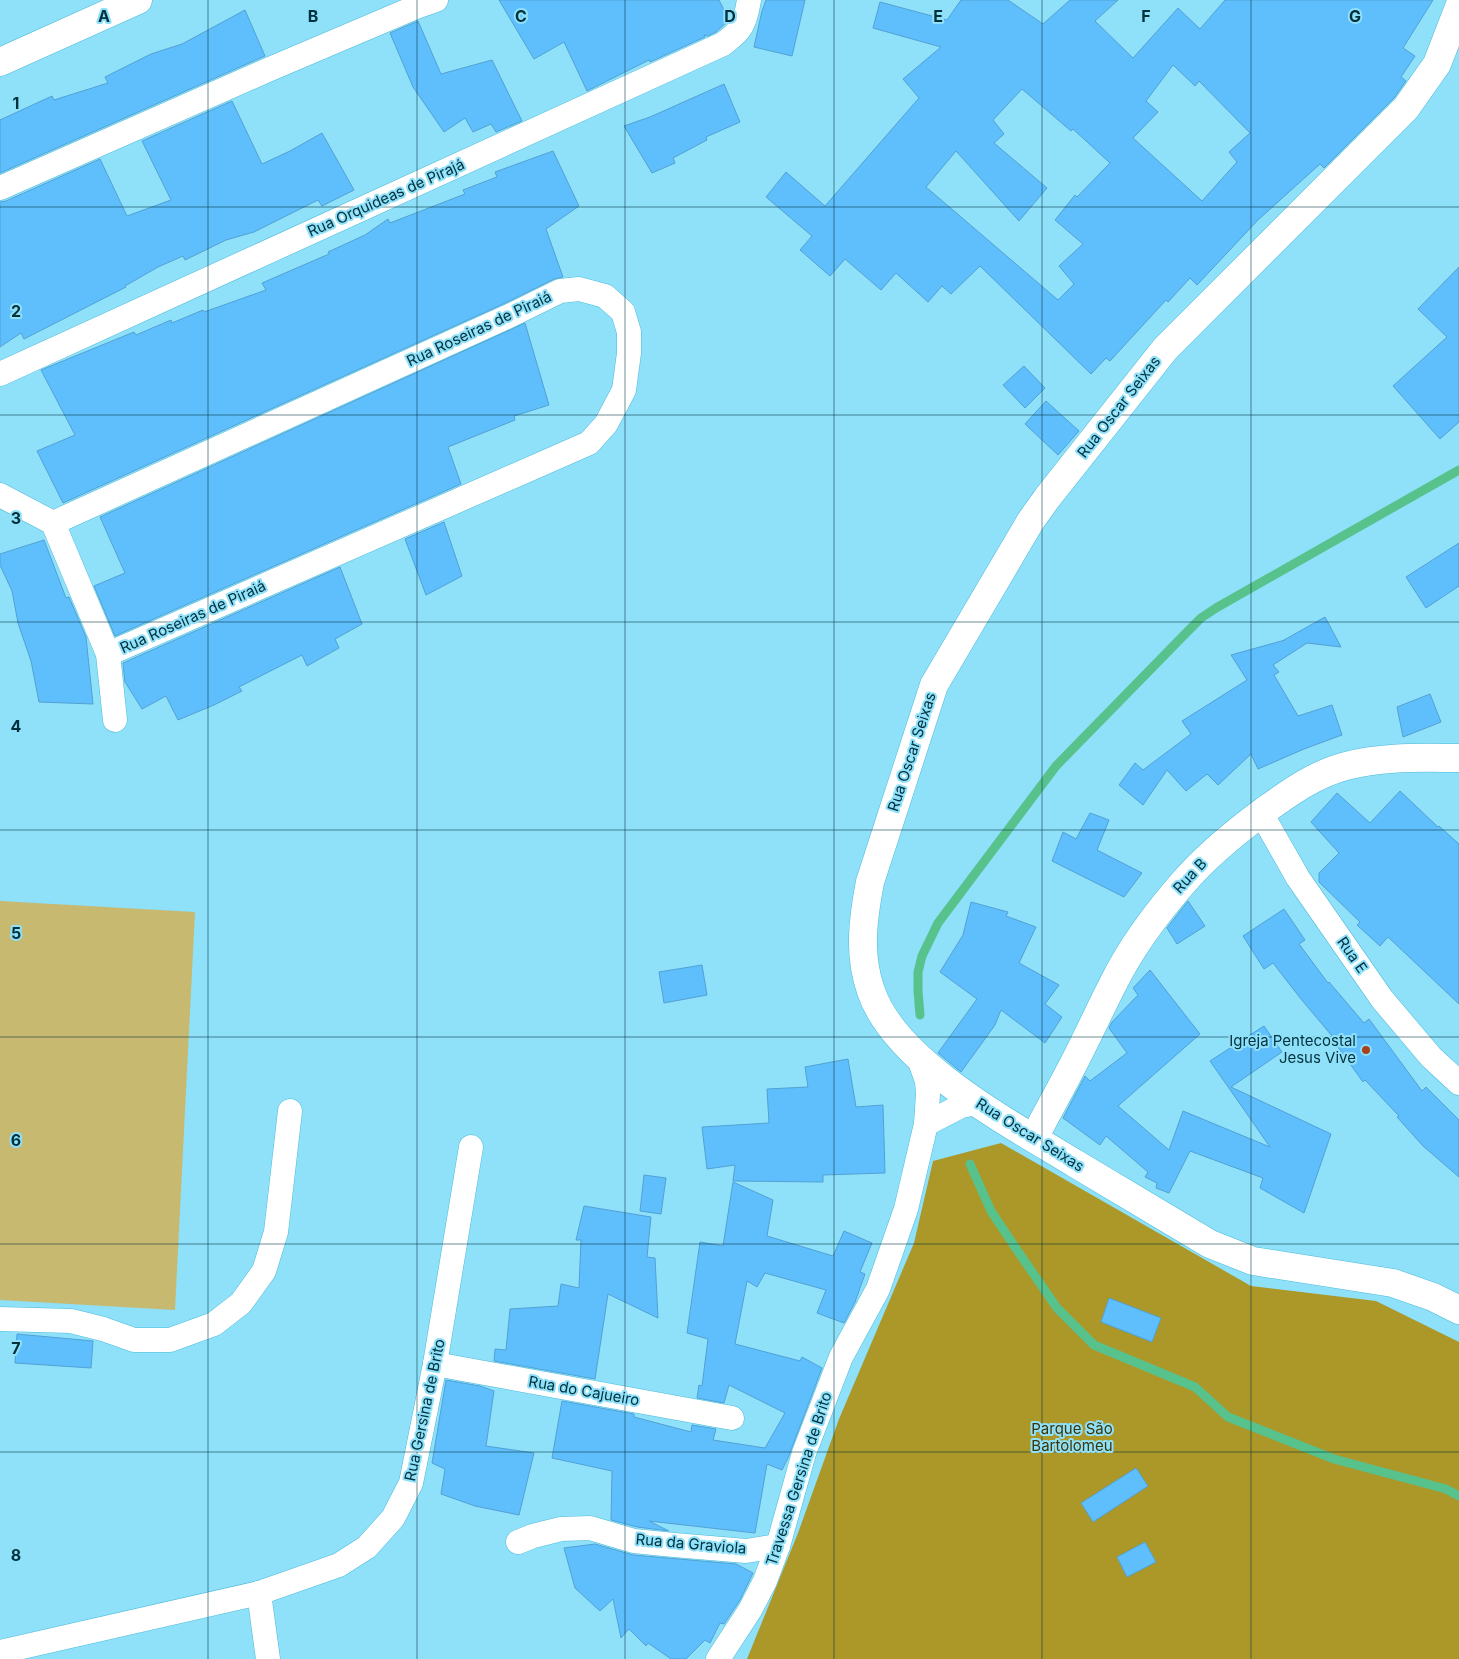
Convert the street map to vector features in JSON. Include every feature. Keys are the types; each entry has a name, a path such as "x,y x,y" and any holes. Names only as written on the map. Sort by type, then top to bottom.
{"main road":[{"path":"0,62 138,0"},
{"name":"Rua Oscar Seixas","path":"1459,7 1437,64 1406,108 1165,349 1030,522 934,685 870,882 862,939 865,968 871,991 882,1014 919,1059 977,1103 1210,1244 1231,1254 1253,1261 1393,1283 1433,1297 1459,1310"},
{"path":"1437,64 1459,47"},
{"name":"Rua B","path":"1034,1138 1083,1046 1115,978 1156,915 1182,883 1216,849 1294,789 1322,774 1345,766 1397,758 1459,758"}],"street":[{"path":"0,188 261,73 436,0"},
{"name":"Rua Orquideas de Pirajá","path":"0,374 723,44 737,34 744,23 749,0"},
{"name":"Rua Roseiras de Piraiá","path":"53,523 560,291 579,289 605,296 623,312 629,332 629,353 624,390 606,424 589,443 108,654"},
{"path":"0,495 53,523 108,654 115,720"},
{"name":"Rua E","path":"1261,813 1298,878 1382,999 1431,1056 1459,1083"},
{"name":"Travessa Gersina de Brito","path":"718,1659 750,1610 765,1581 778,1546 804,1453 837,1366 878,1289 906,1209 926,1124 927,1087 919,1059"},
{"path":"926,1124 961,1106 977,1103"},
{"path":"0,1319 71,1321 103,1329 134,1340 170,1340 214,1324 241,1303 264,1271 276,1232 290,1111"},
{"name":"Rua Gersina de Brito","path":"0,1652 259,1593 340,1565 367,1547 393,1518 411,1483 435,1364 472,1147"},
{"name":"Rua do Cajueiro","path":"435,1364 732,1418"},
{"name":"Rua da Graviola","path":"518,1542 561,1529 590,1528 634,1541 674,1545 746,1551 778,1546"},
{"path":"259,1593 268,1659"}],"shaded area":[{"path":"0,901 195,912 175,1310 0,1300"}],"green space":[{"name":"Parque São Bartolomeu","path":"1001,1143 1251,1286 1376,1301 1459,1342 1459,1659 747,1659 798,1533 839,1419 914,1243 933,1161"}],"building":[{"path":"499,0 719,0 729,20 716,32 708,36 704,35 705,37 650,62 649,60 587,91 564,42 534,59"},
{"path":"766,0 805,0 792,56 754,47"},
{"path":"961,0 1008,0 1043,24 1070,0 1118,0 1095,21 1133,58 1178,8 1200,29 1225,0 1433,0 1403,48 1415,56 1401,77 1406,81 1394,98 1324,168 1320,164 1258,220 1197,285 1190,278 1168,302 1166,300 1110,361 1106,358 1091,374 980,266 951,294 942,286 928,302 896,273 881,290 845,259 830,276 800,250 812,236 766,197 786,172 825,206 919,98 903,79 941,47 873,28 880,2 947,20","holes":["1173,65 1195,86 1199,81 1250,133 1229,152 1237,162 1202,201 1133,138 1158,112 1146,101","1022,89 1071,131 1073,129 1110,163 1077,197 1075,195 1055,220 1083,244 1059,266 1074,284 1058,300 926,187 956,151 1019,221 1047,188 994,143 1004,134 993,120"]},
{"path":"245,10 265,56 0,173 0,120 52,96 54,100 108,83 105,77 151,54 182,44"},
{"path":"418,21 441,74 492,60 522,121 496,132 491,124 473,132 465,118 444,132 413,87 390,33"},
{"path":"724,84 740,122 706,137 707,140 673,158 675,163 652,173 624,126 650,117"},
{"path":"232,101 262,164 322,133 354,190 322,206 318,200 254,232 226,240 185,260 183,256 158,267 126,287 24,339 21,333 0,347 0,202 100,159 127,216 171,200 142,141"},
{"path":"553,151 579,206 546,229 563,277 554,279 501,305 63,503 37,451 75,435 41,370 134,332 136,335 171,320 172,323 203,310 204,312 266,290 262,283 329,254 328,252 365,235 388,219 390,223 465,194 463,190 497,177 495,172"},
{"path":"1459,267 1459,422 1440,439 1393,386 1447,337 1418,309"},
{"path":"525,323 549,405 514,416 515,420 448,447 461,484 115,636 94,586 125,573 100,517"},
{"path":"1024,366 1045,388 1025,408 1003,385"},
{"path":"1046,401 1079,431 1058,455 1025,424"},
{"path":"444,522 462,576 426,595 405,539"},
{"path":"44,540 66,598 69,597 86,637 93,704 39,702 31,661 18,623 12,591 0,565 0,554"},
{"path":"1459,543 1459,586 1426,608 1406,577"},
{"path":"340,567 362,624 335,639 339,648 307,666 302,655 239,687 242,691 178,720 166,696 142,709 125,682 123,663"},
{"path":"1325,617 1341,647 1307,643 1273,665 1279,672 1274,675 1298,716 1332,705 1342,735 1258,769 1251,754 1218,785 1207,774 1186,791 1167,770 1143,805 1119,785 1135,763 1143,770 1191,734 1182,721 1247,680 1231,655 1285,640"},
{"path":"1430,694 1441,722 1403,737 1397,707"},
{"path":"1400,791 1459,844 1459,1004 1388,937 1380,946 1357,925 1360,922 1319,882 1319,873 1339,853 1311,822 1337,793 1370,823"},
{"path":"1090,813 1109,820 1097,850 1142,873 1124,897 1052,861 1063,832 1076,839"},
{"path":"1188,901 1205,926 1177,944 1167,928"},
{"path":"971,902 1008,912 1006,916 1036,927 1019,963 1059,985 1045,1004 1062,1017 1045,1043 1001,1010 995,1025 961,1072 938,1053 977,999 940,972 963,935"},
{"path":"1284,909 1305,940 1299,944 1328,983 1364,1023 1369,1019 1422,1091 1426,1087 1459,1120 1459,1177 1423,1146 1397,1117 1399,1116 1365,1080 1363,1082 1335,1043 1337,1042 1273,963 1264,969 1243,936"},
{"path":"702,965 707,995 664,1003 659,972"},
{"path":"1150,970 1200,1034 1118,1106 1169,1150 1183,1111 1270,1147 1210,1061 1264,1026 1282,1052 1231,1087 1331,1134 1304,1213 1260,1188 1263,1178 1190,1151 1169,1193 1156,1188 1157,1183 1145,1177 1148,1172 1106,1136 1100,1145 1063,1118 1085,1076 1090,1081 1127,1053 1109,1028 1112,1022 1138,995 1133,988"},
{"path":"848,1059 856,1107 883,1105 885,1173 823,1175 823,1182 733,1181 735,1165 707,1169 702,1127 769,1123 767,1089 808,1087 805,1067"},
{"path":"644,1175 666,1178 661,1214 640,1211"},
{"path":"733,1182 773,1200 767,1236 833,1256 844,1231 872,1243 860,1272 865,1274 855,1302 844,1323 817,1313 826,1290 765,1273 757,1287 747,1281 735,1344 800,1361 802,1357 822,1368 782,1470 767,1464 755,1533 649,1521 669,1531 637,1527 611,1520 612,1471 552,1458 562,1401 634,1414 634,1417 691,1432 692,1425 716,1429 713,1440 765,1448 785,1413 729,1385 724,1403 697,1398 699,1385 702,1386 708,1339 687,1333 700,1242 723,1246"},
{"path":"584,1206 651,1217 647,1257 655,1258 658,1318 608,1294 595,1379 494,1361 495,1349 506,1350 510,1309 558,1306 561,1284 579,1288 581,1240 576,1240"},
{"path":"1109,1298 1161,1318 1152,1342 1101,1322"},
{"path":"17,1334 93,1341 91,1368 15,1363"},
{"path":"446,1380 480,1386 494,1391 486,1446 534,1453 519,1515 475,1506 441,1494 445,1469 432,1463"},
{"path":"1136,1468 1148,1486 1093,1522 1081,1503"},
{"path":"1145,1542 1156,1562 1127,1577 1117,1557"},
{"path":"595,1544 633,1555 736,1564 753,1573 740,1600 724,1624 720,1623 710,1643 705,1640 686,1659 671,1659 648,1643 646,1646 629,1629 621,1638 613,1599 600,1611 575,1588 564,1548"}],"waterway":[{"path":"920,1015 918,972 922,956 938,923 1056,766 1189,630 1201,618 1216,608 1459,470"},
{"path":"970,1164 991,1211 1017,1250 1057,1308 1094,1345 1195,1387 1228,1417 1334,1459 1446,1489 1459,1496"}],"place":[{"name":"Igreja Pentecostal Jesus Vive","path":"1366,1050"}]}
